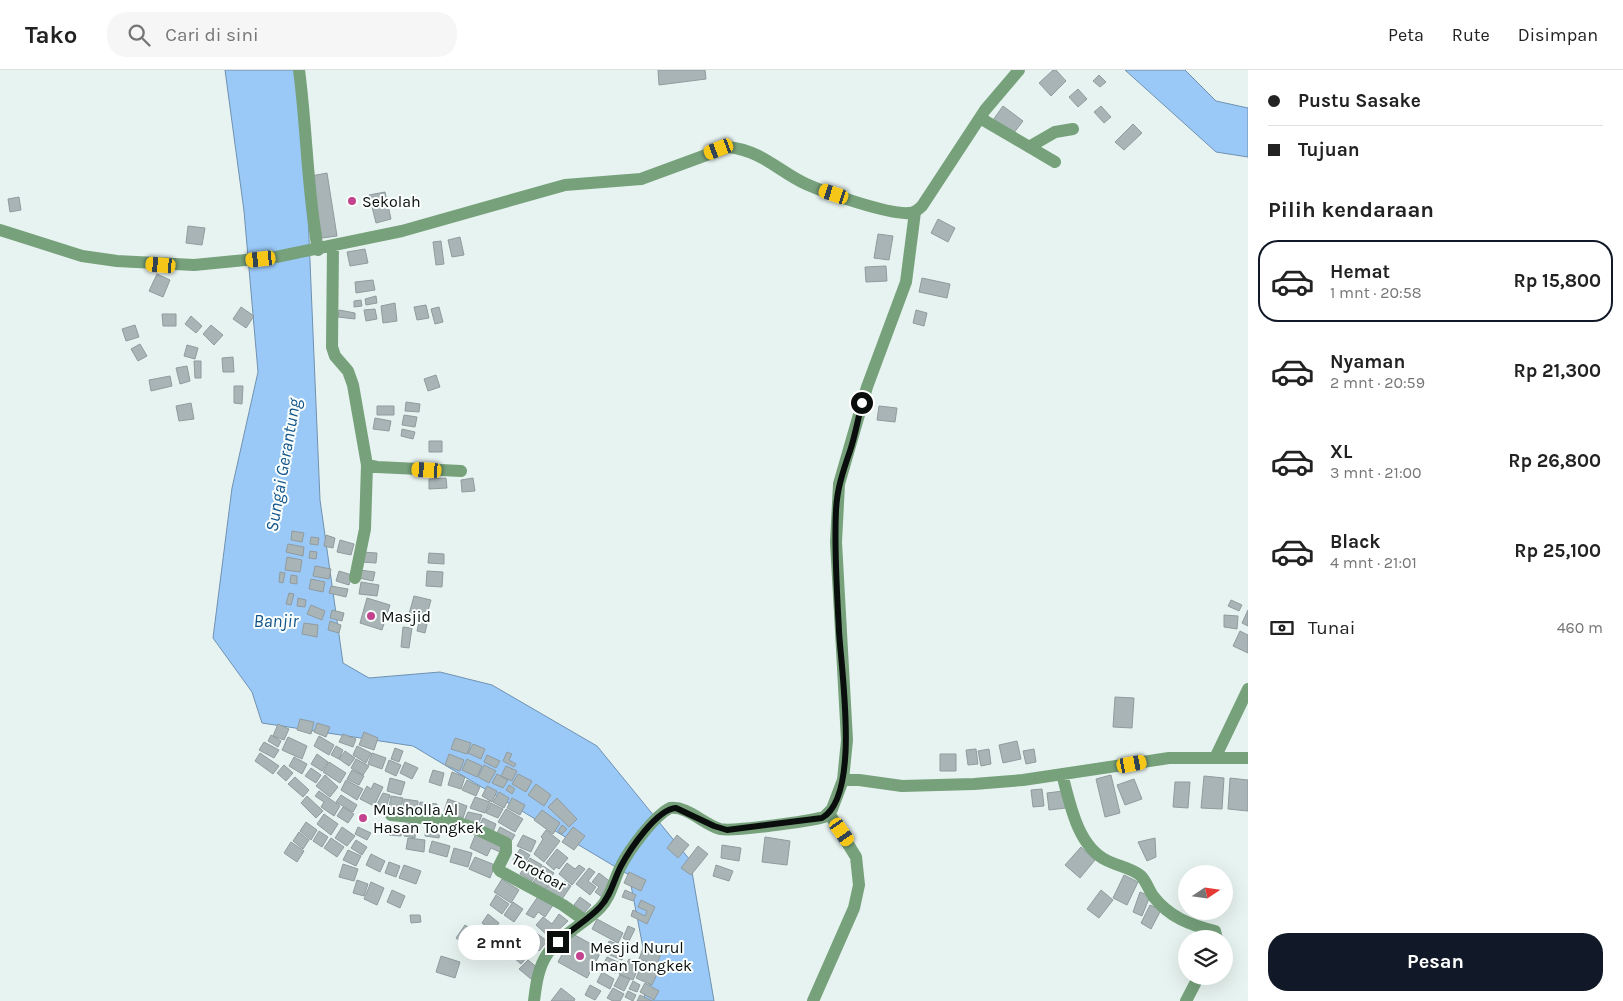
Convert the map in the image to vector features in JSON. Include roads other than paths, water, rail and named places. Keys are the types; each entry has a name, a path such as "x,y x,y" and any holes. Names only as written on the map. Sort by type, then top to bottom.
{"street":[{"path":"299,70 306,129 308,188 316,250"},
{"path":"0,230 82,256 117,261 194,265 276,257 402,231 564,185 641,179 728,147 740,148 766,158 808,185 882,210 895,213 915,212 922,206 980,118 1019,70"},
{"path":"980,118 1055,162"},
{"path":"1030,147 1055,132 1073,129"},
{"path":"534,1001 538,976 548,954 584,920 600,908 607,898 621,864 661,813 672,808 727,830 822,818 829,813 843,780 847,740 836,542 839,484 866,390 906,282 915,212"},
{"path":"334,246 332,347 336,356 348,371 353,385 367,465 365,529 355,578"},
{"path":"367,465 461,471"},
{"path":"1214,758 1248,689"},
{"path":"843,780 859,780 902,786 930,786 1012,781 1168,758 1248,758"},
{"path":"1062,774 1077,824 1088,845 1104,860 1142,877 1154,896 1172,916 1192,926 1210,930"},
{"path":"813,1001 854,908 860,885 856,857 829,813"},
{"name":"Torotoar","path":"391,815 452,821 506,843 506,852 498,868 500,871 563,904 584,920"},
{"path":"1186,1001 1194,985"}],"water":[{"name":"Banjir","path":"225,70 302,70 320,500 343,663 369,678 440,672 492,685 597,746 690,860 714,1001 642,1001 650,984 629,875 413,746 262,723 252,692 213,638 232,488 258,372 244,211"},
{"path":"1125,70 1185,70 1216,101 1248,108 1248,157 1216,152"}],"place":[{"name":"Sekolah","path":"352,201"},
{"name":"Masjid","path":"371,616"},
{"name":"Musholla Al Hasan Tongkek","path":"363,818"},
{"name":"Mesjid Nurul Iman Tongkek","path":"580,956"}],"water label":[{"name":"Sungai Gerantung","path":"283,465"}]}
